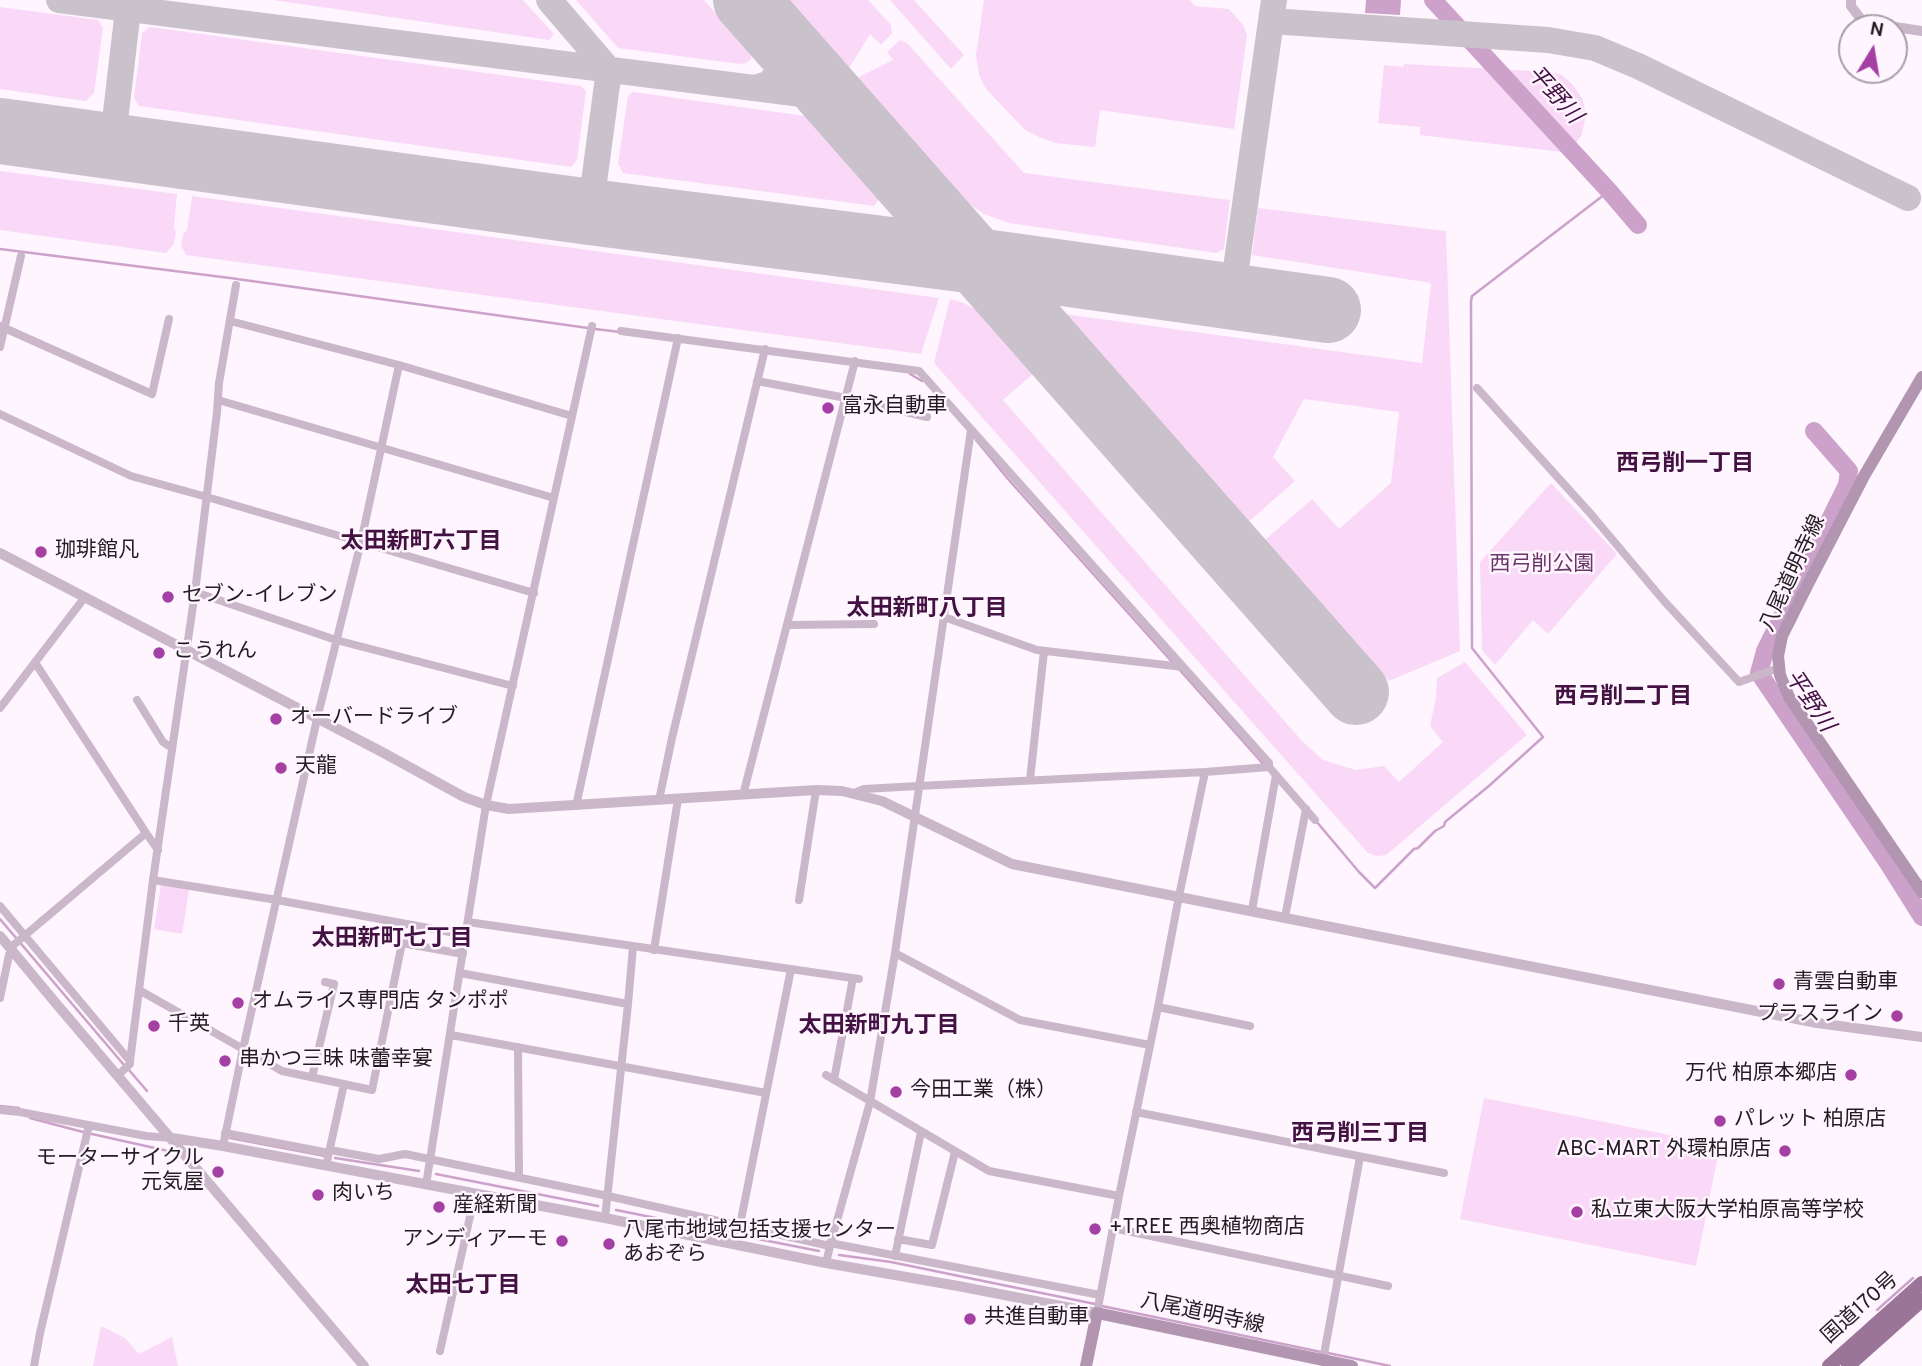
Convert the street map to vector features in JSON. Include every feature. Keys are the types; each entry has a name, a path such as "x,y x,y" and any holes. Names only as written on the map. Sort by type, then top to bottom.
{"highway":[{"name":"国道170号","path":"1829,1366 1922,1283"},
{"name":"国道170号","path":"1848,1366 1920,1305"}],"main road":[{"name":"八尾道明寺線","path":"1922,377 1864,476 1808,583 1782,636 1778,656 1780,675 1789,697 1922,892"},
{"name":"八尾道明寺線","path":"1097,1313 1324,1354 1352,1366"},
{"path":"1086,1366 1097,1313"}],"street":[{"path":"1851,0 1851,6 1863,22 1922,31"},
{"path":"0,347 2,327 21,256"},
{"path":"125,1068 139,990 195,592 219,383 236,285"},
{"path":"2,327 152,394 169,319"},
{"path":"230,321 399,365 572,416"},
{"path":"426,1185 486,805 592,326"},
{"path":"621,331 919,371 1269,762 1269,767 1315,820"},
{"path":"576,806 678,338"},
{"path":"659,800 765,349"},
{"path":"743,795 855,361"},
{"path":"223,1146 317,719 361,542 399,365"},
{"path":"757,381 927,417"},
{"path":"1477,388 1590,513 1664,601 1739,682 1779,668"},
{"path":"218,400 554,498"},
{"path":"0,414 131,476 534,593"},
{"path":"827,1263 870,1102 895,953 971,430"},
{"path":"0,553 464,797 486,805 509,809 816,790 854,793 882,801 1012,864 1817,1023 1922,1037"},
{"path":"195,592 336,640 513,686"},
{"path":"0,708 85,597"},
{"path":"944,617 1044,651 1183,667"},
{"path":"787,625 874,624"},
{"path":"1030,780 1044,651"},
{"path":"36,664 158,850"},
{"path":"137,700 163,742 172,748"},
{"path":"854,793 864,789 1269,767"},
{"path":"0,1110 20,1112 88,1130 223,1146 1097,1313 1205,772"},
{"path":"1252,910 1276,775"},
{"path":"799,900 816,790"},
{"path":"654,950 678,799"},
{"path":"1285,917 1306,809"},
{"path":"0,958 146,833"},
{"path":"153,880 466,934"},
{"path":"0,906 3,916 24,935 76,999 172,1138 364,1366"},
{"path":"468,922 856,979 830,1078 989,1171 1119,1196"},
{"path":"0,936 65,1008 125,1068"},
{"path":"139,990 282,1071 372,1090 402,943 463,954"},
{"path":"605,1218 632,947"},
{"path":"0,998 12,949"},
{"path":"895,953 1020,1020 1150,1045"},
{"path":"736,1245 791,969"},
{"path":"460,973 628,1004"},
{"path":"312,1077 334,984 326,982"},
{"path":"57,999 69,990"},
{"path":"65,1008 76,999"},
{"path":"1158,1007 1250,1026"},
{"path":"451,1035 766,1093"},
{"path":"518,1047 519,1177"},
{"path":"326,1166 344,1084"},
{"path":"1136,1112 1444,1173"},
{"path":"34,1366 88,1130"},
{"path":"895,1256 921,1132"},
{"path":"225,1133 379,1159 405,1154 830,1244 1100,1295"},
{"path":"898,1240 932,1245 955,1152"},
{"path":"1324,1354 1360,1157"},
{"path":"440,1351 475,1194"},
{"path":"1113,1228 1388,1286"}],"green space":[{"path":"273,0 523,0 554,34 549,40"},
{"path":"576,0 704,0 751,53 751,59 740,64 618,48"},
{"path":"784,0 868,0 891,25 892,33 881,45 870,34 848,70"},
{"path":"890,0 914,0 964,55 951,69"},
{"path":"984,0 1190,0 1195,6 1229,9 1244,26 1247,36 1234,129 1100,110 1095,147 1056,143 1025,130 986,89 979,75 976,55"},
{"path":"0,7 98,20 103,28 94,93 86,101 0,89"},
{"path":"150,27 581,86 586,91 577,160 571,167 139,106 134,98 142,33"},
{"path":"900,40 907,43 1024,173 1230,200 1224,249 1216,253 1009,223 984,214 964,200 853,80 893,60 887,52"},
{"path":"1404,64 1551,72 1562,75 1582,98 1586,114 1582,134 1575,145 1562,152 1420,135 1420,127 1378,123 1384,65 1403,67"},
{"path":"633,92 805,116 879,199 874,206 623,173 618,164 628,96"},
{"path":"0,171 177,194 174,244 166,253 0,230"},
{"path":"192,196 939,298 921,354 186,255 181,246 183,234 187,230"},
{"path":"1258,208 1446,231 1460,651 1389,681 1265,540 1312,499 1339,529 1391,483 1399,412 1304,399 1273,457 1295,481 1246,524 1064,314 1422,363 1431,283 1252,255"},
{"path":"950,299 964,303 983,314 1035,372 1003,400 1302,741 1323,760 1356,770 1384,766 1399,782 1443,742 1430,726 1437,678 1465,662 1527,735 1386,855 1368,853 934,363"},
{"name":"西弓削公園","path":"1551,483 1617,554 1548,634 1533,620 1495,665 1482,650 1480,562"},
{"path":"161,885 189,890 182,934 154,929"},
{"path":"1484,1098 1720,1145 1696,1266 1460,1219"},
{"path":"101,1326 125,1338 139,1354 172,1337 178,1366 93,1366"}],"shaded area":[{"path":"1366,0 1401,0 1400,15 1365,13"}],"waterway":[{"name":"平野川","path":"1433,0 1638,225"},
{"path":"1316,821 1375,888 1414,849 1444,826 1445,822 1543,737 1472,648 1471,302 1472,296 1609,191"},
{"path":"0,249 588,328"},
{"path":"595,329 620,332"},
{"path":"910,374 922,381"},
{"name":"平野川","path":"1814,431 1849,471 1847,485 1765,651 1759,673 1922,917"},
{"path":"976,440 1173,663"},
{"path":"1178,668 1264,765"},
{"path":"0,919 124,1065"},
{"path":"129,1070 147,1091"},
{"path":"0,1106 19,1108"},
{"path":"30,1118 168,1151"},
{"path":"230,1138 325,1156"},
{"path":"335,1158 419,1171"},
{"path":"436,1174 598,1206"},
{"path":"616,1210 676,1222"},
{"path":"696,1226 729,1233"},
{"path":"748,1237 819,1251"},
{"path":"839,1255 891,1262 1095,1304"},
{"path":"1877,1310 1913,1278"},
{"path":"1102,1306 1321,1352"},
{"path":"1328,1353 1390,1366"}],"taxiway":[{"path":"59,0 833,98"},
{"path":"549,0 609,70 590,212"},
{"path":"1203,293 1228,279 1236,268 1274,0"},
{"path":"112,146 128,10"},
{"path":"1271,21 1548,40 1595,48 1638,66 1908,198"},
{"path":"755,88 768,84 777,75 781,62 780,39"}],"runway":[{"path":"746,0 1356,692"},
{"path":"0,131 1328,310"}],"place":[{"name":"富永自動車","path":"828,408"},
{"name":"珈琲館凡","path":"41,552"},
{"name":"セブン-イレブン","path":"168,597"},
{"name":"こうれん","path":"159,653"},
{"name":"オーバードライブ","path":"276,719"},
{"name":"天龍","path":"281,768"},
{"name":"青雲自動車","path":"1779,984"},
{"name":"オムライス専門店 タンポポ","path":"238,1003"},
{"name":"プラスライン","path":"1897,1016"},
{"name":"千英","path":"154,1026"},
{"name":"串かつ三昧 味蕾幸宴","path":"225,1061"},
{"name":"万代 柏原本郷店","path":"1851,1075"},
{"name":"今田工業（株）","path":"896,1092"},
{"name":"パレット 柏原店","path":"1720,1121"},
{"name":"ABC-MART 外環柏原店","path":"1785,1151"},
{"name":"モーターサイクル 元気屋","path":"218,1172"},
{"name":"肉いち","path":"318,1195"},
{"name":"産経新聞","path":"439,1207"},
{"name":"私立東大阪大学柏原高等学校","path":"1577,1212"},
{"name":"+TREE 西奥植物商店","path":"1095,1229"},
{"name":"アンディアーモ","path":"562,1241"},
{"name":"八尾市地域包括支援センター あおぞら","path":"609,1244"},
{"name":"共進自動車","path":"970,1319"}],"district":[{"name":"西弓削一丁目","path":"1685,465"},
{"name":"太田新町六丁目","path":"421,543"},
{"name":"太田新町八丁目","path":"927,610"},
{"name":"西弓削二丁目","path":"1623,698"},
{"name":"太田新町七丁目","path":"392,940"},
{"name":"太田新町九丁目","path":"879,1027"},
{"name":"西弓削三丁目","path":"1360,1135"},
{"name":"太田七丁目","path":"463,1287"}]}
